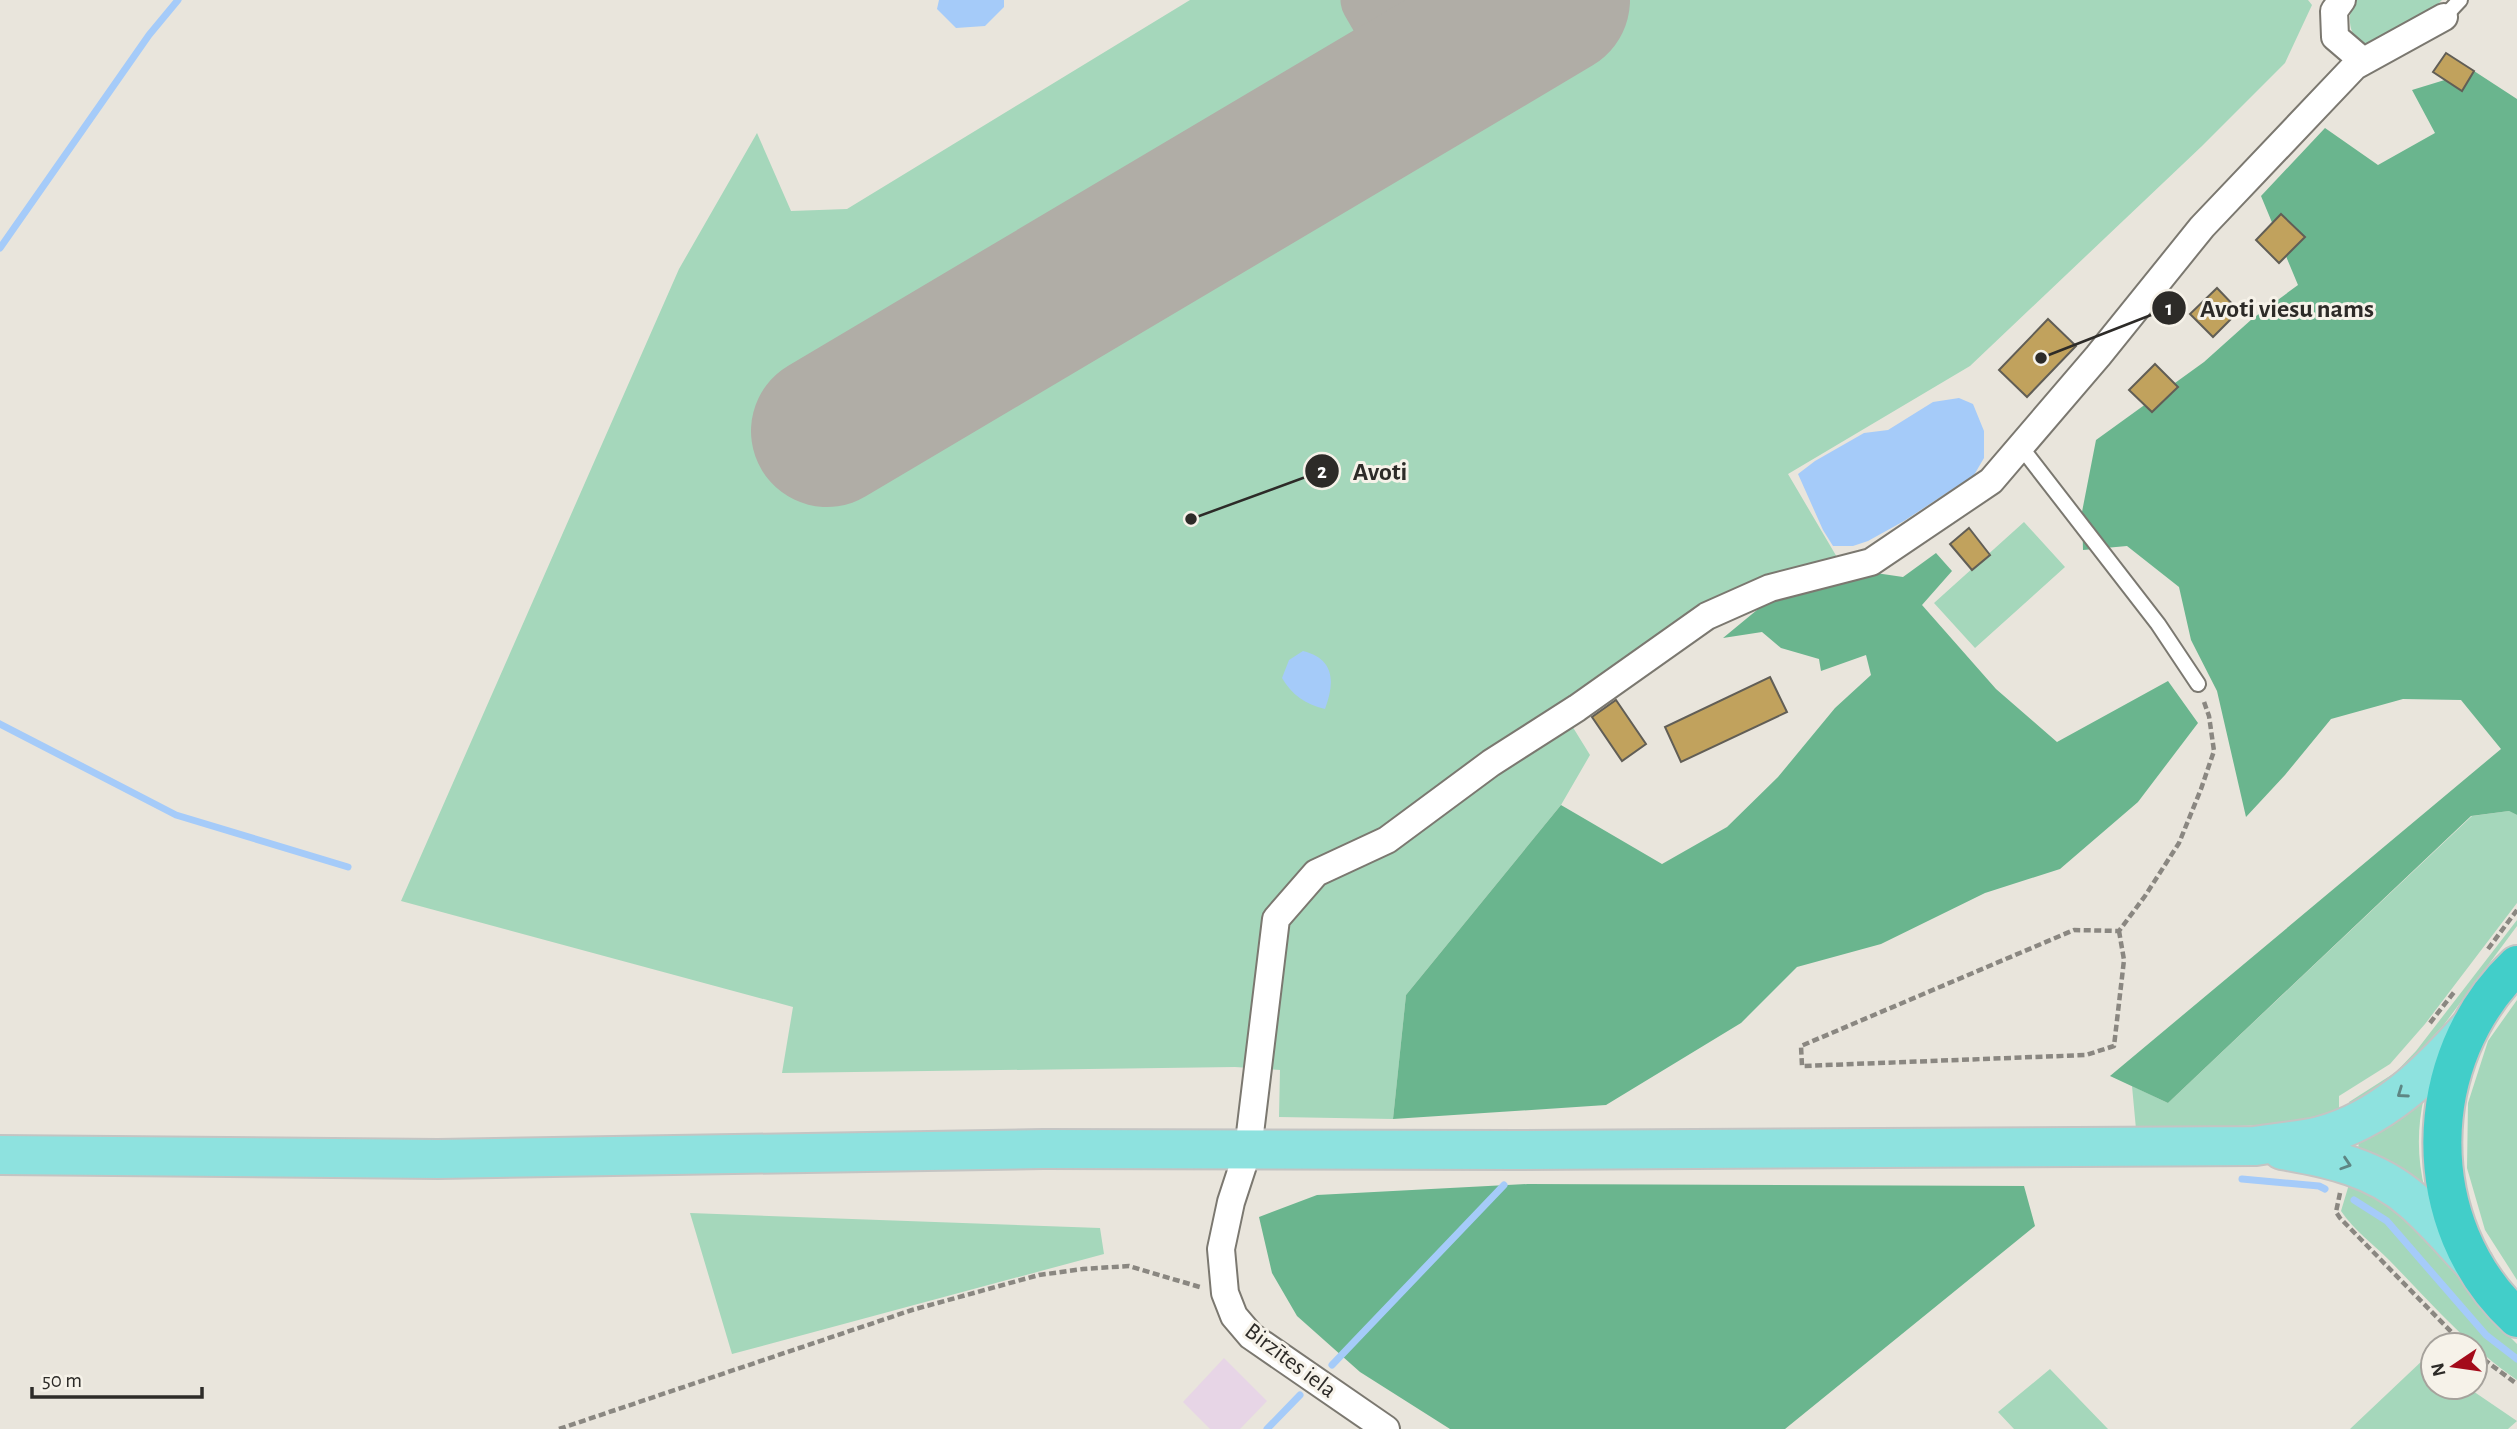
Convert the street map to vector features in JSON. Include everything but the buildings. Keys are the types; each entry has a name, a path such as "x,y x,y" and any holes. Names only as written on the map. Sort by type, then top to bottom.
{"highway":[{"path":"2508,962 2469,1028 2455,1061 2441,1130 2442,1165 2448,1200 2459,1234 2493,1292 2517,1318"}],"main road":[{"path":"0,1155 438,1159 855,1151 2255,1146 2319,1136 2371,1115 2421,1078 2469,1028"},
{"path":"2255,1146 2348,1164 2380,1179 2411,1199 2475,1265"}],"street":[{"path":"2342,0 2334,11 2336,37 2363,61"},
{"name":"Birzītes iela","path":"1386,1429 1251,1336 1234,1316 1225,1293 1221,1249 1231,1202 1248,1150 1276,919 1316,873 1387,839 1707,616 1770,588 1871,562 1991,481 2098,356 2202,227 2355,66 2452,8"}],"lane":[{"path":"2021,447 2158,624 2198,684"}],"path":[{"path":"2119,931 2074,930 1801,1046 1802,1066 2086,1055 2114,1046 2124,960 2119,931 2179,843 2214,751 2209,716 2198,684"},
{"path":"2508,962 2517,910"},
{"path":"2425,1029 2458,987"},
{"path":"2343,1186 2336,1212 2450,1331"},
{"path":"559,1429 912,1310 1039,1275 1129,1266 1225,1293"},
{"path":"2489,1363 2517,1384"}],"shaded area":[{"path":"1224,1358 1267,1401 1240,1429 1210,1429 1183,1402"}],"green space":[{"path":"1190,0 2308,0 2312,5 2285,63 2202,146 1970,366 1788,474 1841,564 1724,595 1569,721 1590,755 1561,805 1406,995 1393,1119 1279,1117 1280,1070 1235,1067 782,1073 793,1007 401,901 679,269 757,133 791,211 847,209"},
{"path":"2354,0 2442,0 2417,24 2377,48 2362,44 2353,34 2350,17"},
{"path":"2474,71 2517,99 2517,815 2509,811 2471,816 2168,1103 2110,1076 2501,749 2461,700 2403,699 2331,719 2246,817 2217,691 2191,640 2179,587 2127,546 2083,550 2082,512 2096,440 2204,362 2252,319 2298,285 2261,196 2325,128 2378,165 2435,133 2412,90"},
{"path":"2024,522 2065,567 1975,648 1934,603"},
{"path":"1936,553 1952,571 1922,605 1996,689 2057,742 2168,681 2198,723 2138,802 2060,869 1985,893 1881,944 1797,967 1741,1023 1606,1105 1393,1119 1406,995 1561,805 1662,864 1727,827 1778,777 1835,708 1871,675 1866,655 1821,671 1819,659 1781,648 1762,632 1723,638 1763,605 1869,572 1903,577"},
{"path":"2509,811 2517,815 2517,903 2425,1024 2390,1064 2339,1096 2339,1113 2307,1124 2136,1129 2132,1086 2168,1103 2472,816"},
{"path":"2517,920 2517,926 2443,1026 2388,1084 2348,1108 2349,1102 2396,1072 2416,1051"},
{"path":"2517,1000 2517,1280 2485,1230 2467,1168 2468,1103 2488,1041"},
{"path":"2424,1097 2419,1144 2425,1190 2358,1154 2359,1136"},
{"path":"2350,1181 2394,1206 2447,1262 2484,1311 2517,1344 2517,1380 2489,1359 2489,1331 2458,1331 2341,1211"},
{"path":"1528,1184 2024,1186 2035,1226 1785,1429 1450,1429 1360,1372 1297,1316 1272,1273 1259,1217 1317,1195"},
{"path":"690,1213 1100,1228 1104,1254 732,1354"},
{"path":"2419,1364 2419,1401 2488,1401 2517,1421 2508,1429 2350,1429"},
{"path":"2050,1369 2108,1429 2014,1429 1998,1412"}],"water":[{"path":"939,0 1004,0 1004,7 985,26 956,28 937,9"},
{"path":"1959,398 1973,404 1984,431 1984,458 1974,475 1868,541 1853,546 1833,546 1798,474 1864,433 1888,430 1933,402"},
{"path":"1303,651 1321,660 1330,673 1330,690 1325,709 1300,698 1282,678 1289,660"}],"waterway":[{"path":"0,248 149,35 178,0"},
{"path":"0,724 176,815 348,867"},
{"path":"2242,1179 2319,1186 2325,1189"},
{"path":"1332,1365 1504,1185"},
{"path":"2354,1200 2387,1221 2486,1335 2517,1359"},
{"path":"1267,1429 1300,1395"}],"taxiway":[{"path":"1371,0 1418,81"}],"runway":[{"path":"827,431 1554,0"}],"place":[{"name":"Avoti viesu nams","path":"2041,358"},
{"name":"Avoti","path":"1191,519"}]}
